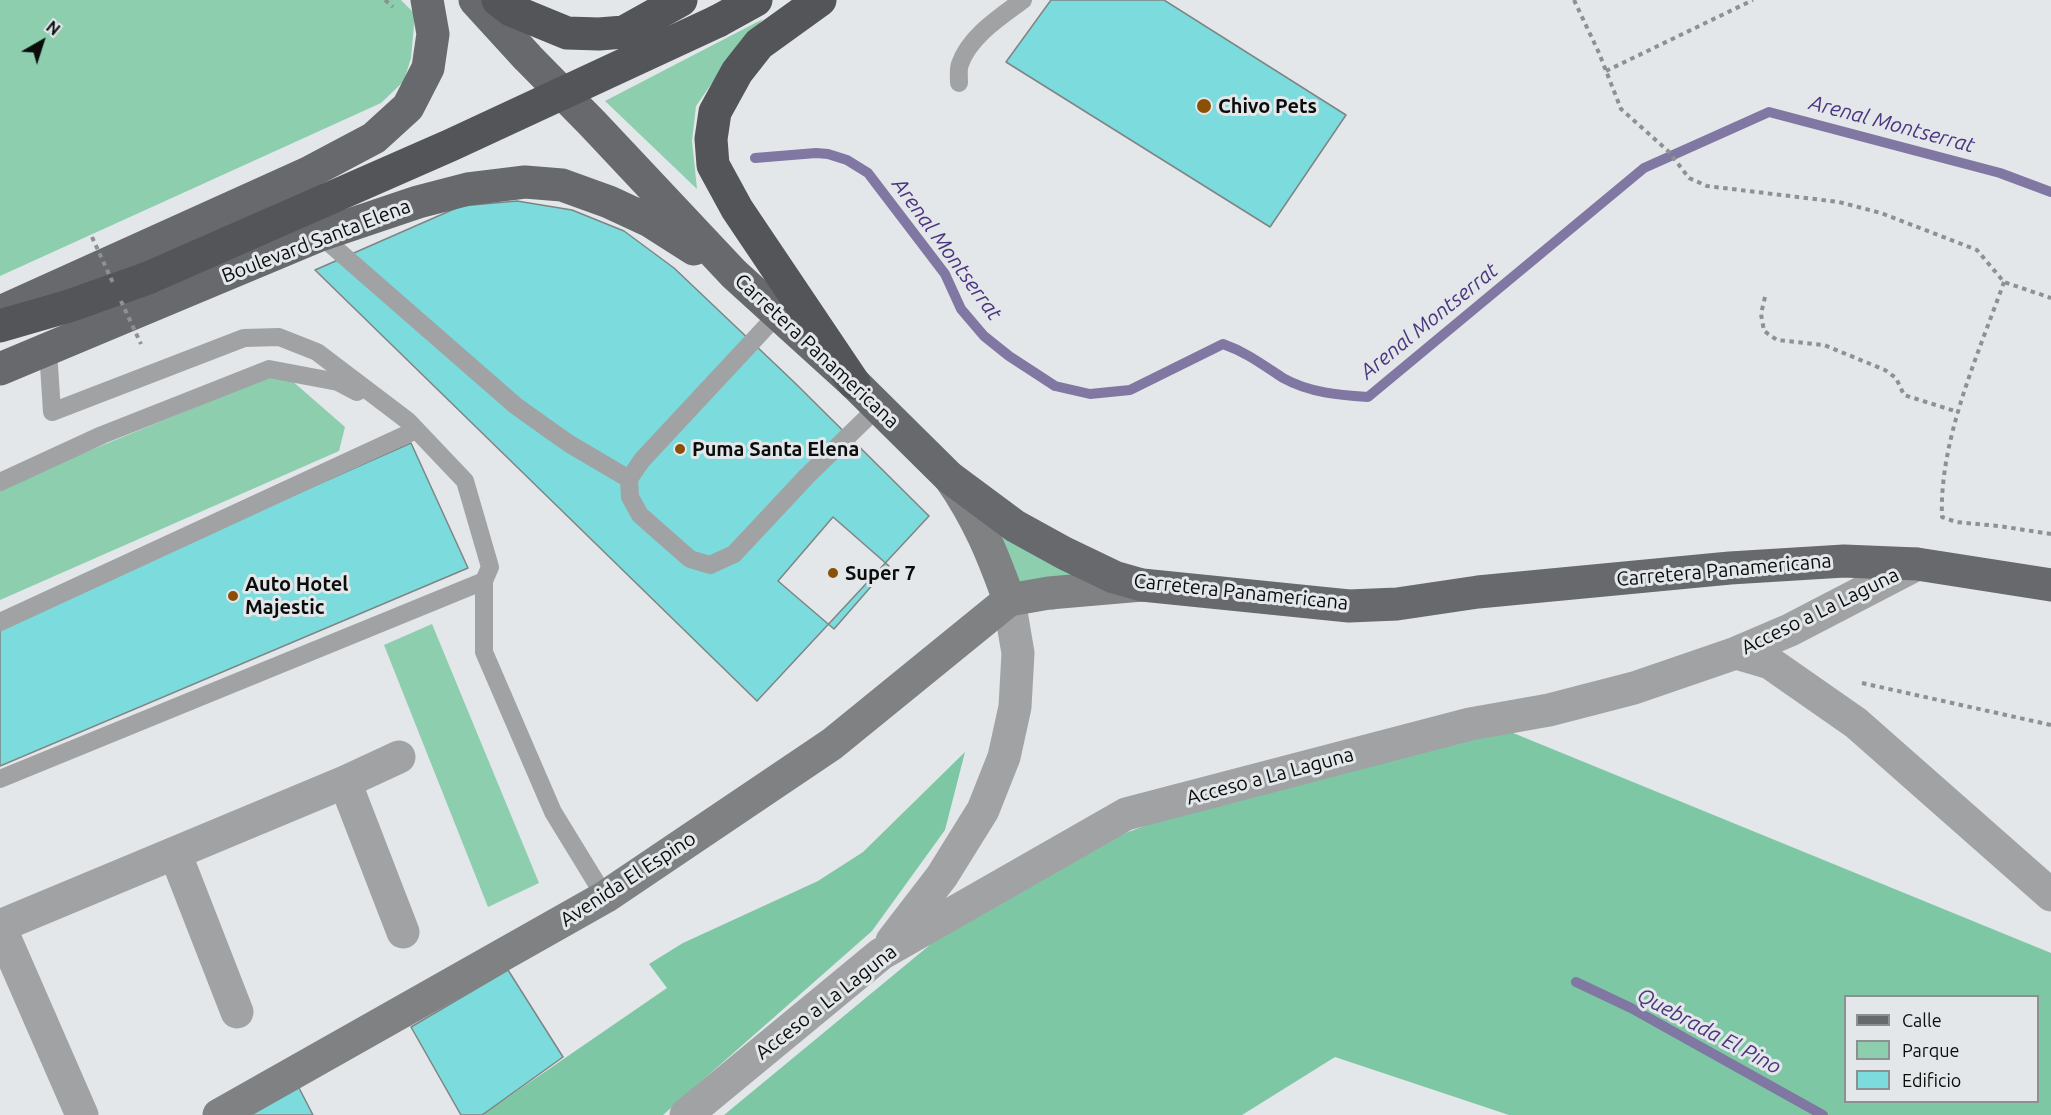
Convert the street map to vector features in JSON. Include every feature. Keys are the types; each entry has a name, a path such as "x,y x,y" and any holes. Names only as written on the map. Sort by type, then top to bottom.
{"highway":[{"path":"498,0 511,10 567,33 599,34 624,32 681,0"},
{"path":"0,326 69,306 148,278 451,145 718,21 756,0"},
{"path":"820,0 759,45 737,72 715,112 711,139 713,165 737,208 854,382"}],"main road":[{"path":"0,312 309,173 374,138 408,107 428,68 433,34 428,0"},
{"name":"Carretera Panamericana","path":"475,0 734,274 854,382 949,477 1015,526 1064,553 1114,576 1142,585 1349,606 1397,604 1478,592 1730,568 1844,561 1917,564 2051,585"},
{"name":"Boulevard Santa Elena","path":"0,369 320,235 418,202 468,189 525,183 562,185 609,202 650,221 734,274"},
{"path":"949,477 970,506 1009,600"},
{"name":"Avenida El Espino","path":"219,1115 605,897 832,744 1009,600 1049,592 1142,585"}],"street":[{"name":"Acceso a La Laguna","path":"686,1115 881,954 1126,814 1470,724 1549,710 1634,687 1736,653 1790,630 1917,564"},
{"path":"881,954 942,876 983,810 1004,757 1015,707 1018,652 1009,600"},
{"path":"1736,653 1770,663 1856,723 2051,895"},
{"path":"82,1115 0,927 345,782 399,757"},
{"path":"345,782 403,932"},
{"path":"175,853 237,1012"}],"lane":[{"path":"959,83 959,65 967,50 991,23 1023,0"},
{"path":"320,235 516,406 568,443 629,479"},
{"path":"778,315 642,460 629,479 630,497 640,515 690,559 710,565 734,554 807,476 878,408"},
{"path":"48,350 52,412 244,338 279,337 317,352 412,426 465,481 490,567 484,581 484,652 553,812 605,897"},
{"path":"0,482 102,435 269,369 338,382 412,426"},
{"path":"0,622 412,426"},
{"path":"0,779 484,581"}],"path":[{"path":"1574,0 1621,109 1669,152 1689,178 1707,186 1839,202 1881,213 1977,250 2004,282 2051,298"},
{"path":"1606,71 1753,0"},
{"path":"2004,282 1958,412 1941,492 1941,517 1956,522 2051,534"},
{"path":"1765,297 1761,314 1764,331 1777,340 1824,345 1885,370 1896,378 1904,395 1958,412"},
{"path":"1861,683 2051,725"}],"green space":[{"path":"0,0 401,0 415,14 411,58 404,81 381,103 0,276"},
{"path":"763,19 721,70 696,106 692,141 697,189 605,101"},
{"path":"282,372 345,427 339,451 0,600 0,487"},
{"path":"992,526 1100,588 1078,603 1052,610 1028,603"},
{"path":"432,624 539,883 488,907 384,645"},
{"path":"1496,726 2051,953 2051,1115 1509,1115 1335,1057 1242,1115 724,1115 948,930 1112,838 1150,824"},
{"path":"965,752 945,830 872,931 663,1115 482,1115 667,988 649,964 683,943 818,881 863,852"}],"building":[{"name":"Chivo Pets","path":"1051,0 1164,0 1346,115 1270,227 1006,62"},
{"name":"Puma Santa Elena","path":"517,201 572,210 624,231 674,268 794,382 929,516 757,701 315,270 461,206"},
{"name":"Auto Hotel Majestic","path":"411,443 468,568 0,766 0,625"},
{"name":"Super 7","path":"833,517 889,566 834,629 778,581"},
{"path":"508,970 563,1057 482,1115 461,1115 411,1027"},
{"path":"298,1086 313,1115 247,1115"}],"waterway":[{"name":"Arenal Montserrat","path":"755,158 828,154 847,160 868,173 945,274 961,309 984,336 1009,356 1055,386 1090,394 1130,390 1223,344 1247,355 1293,383 1335,394 1368,397 1644,168 1769,112 2000,173 2051,192"},
{"name":"Quebrada El Pino","path":"1576,982 1631,1008 1823,1115"}],"place":[{"name":"Chivo Pets","path":"1204,106"},
{"name":"Puma Santa Elena","path":"680,449"},
{"name":"Super 7","path":"833,573"},
{"name":"Auto Hotel Majestic","path":"233,596"}]}
